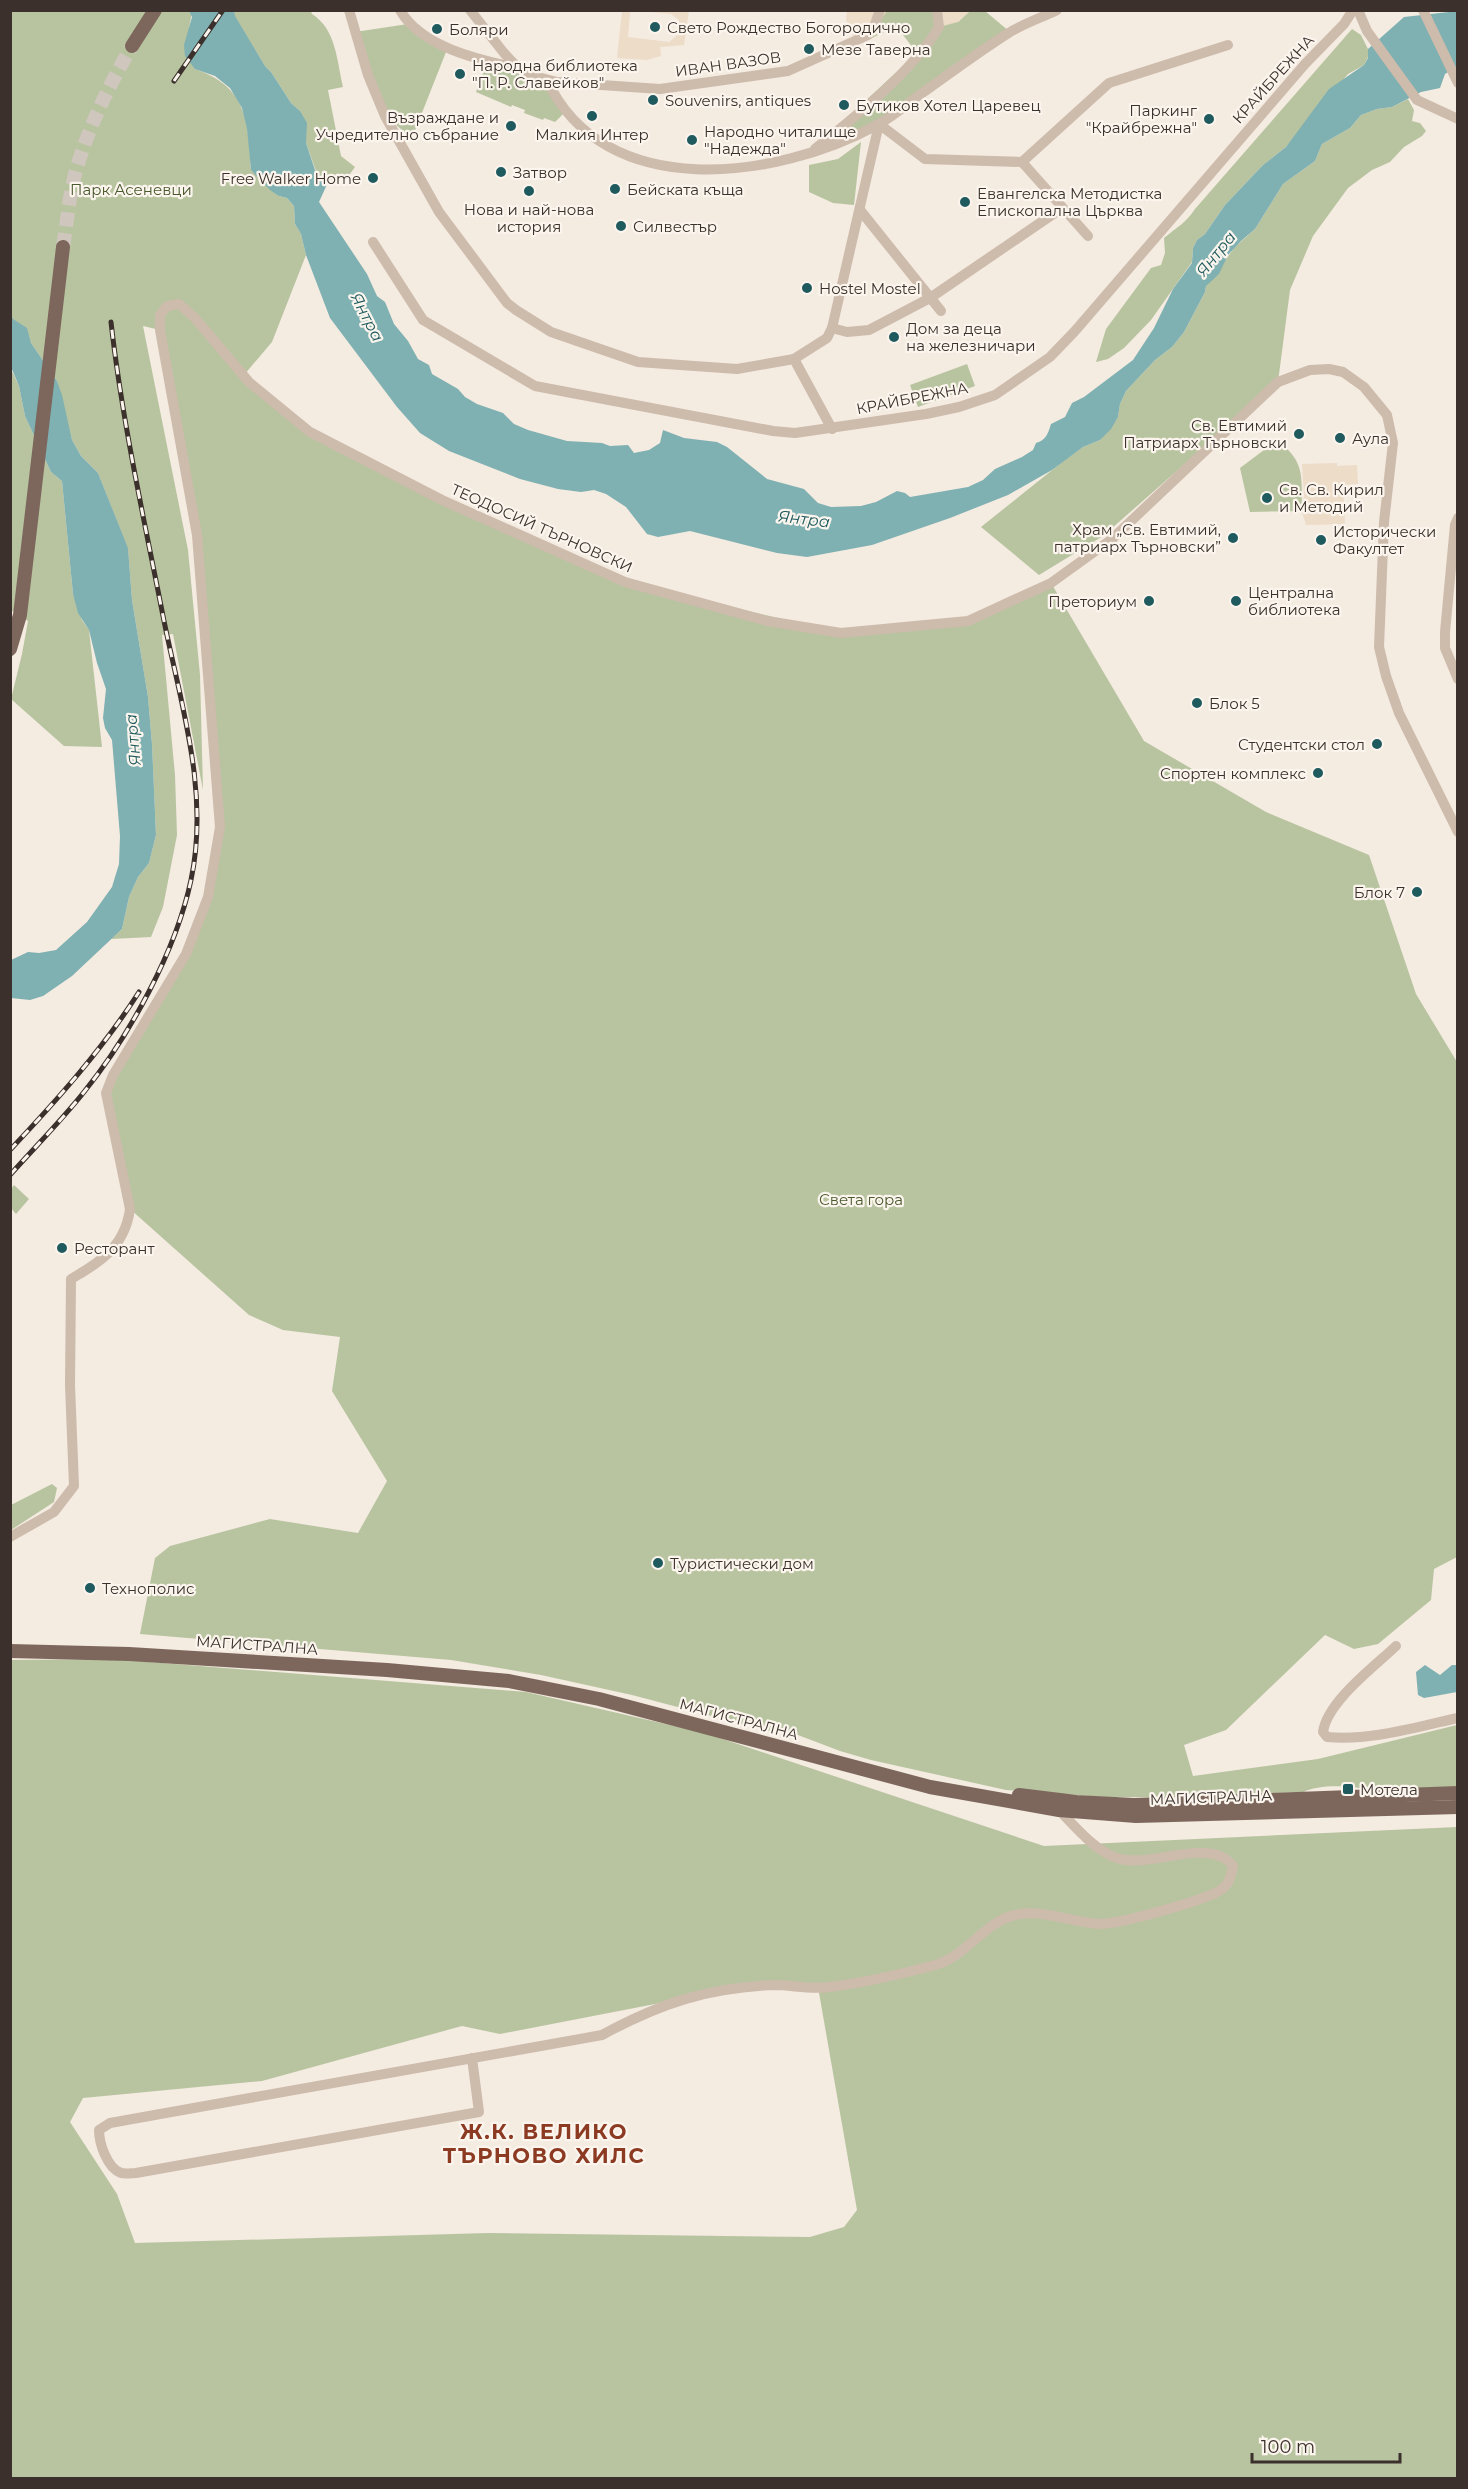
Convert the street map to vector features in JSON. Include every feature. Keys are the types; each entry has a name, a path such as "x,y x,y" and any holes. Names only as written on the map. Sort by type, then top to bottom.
{"main road":[{"path":"132,46 152,15"},
{"path":"10,649 20,615 63,247"},
{"name":"МАГИСТРАЛНА","path":"10,1645 62,1644 162,1649 510,1675 601,1694 932,1778 1035,1798 1134,1805 1458,1793"},
{"name":"МАГИСТРАЛНА","path":"10,1651 129,1654 387,1670 520,1683 610,1702 930,1787 1059,1810 1136,1816 1458,1807"}],"street":[{"path":"349,10 368,75 385,116 439,212 507,303 551,332 638,362 737,369 794,359 827,338 832,328 879,124"},
{"path":"400,10 408,24 427,37 479,61 518,68"},
{"path":"470,10 518,68"},
{"path":"807,155 862,111 896,78 939,27 937,10"},
{"path":"552,81 565,112 584,130 644,162 663,167 734,169 807,155 837,145 879,124 1010,32 1057,10"},
{"name":"КРАЙБРЕЖНА","path":"373,242 423,320 535,386 773,432 795,433 832,429 959,407 995,394 1050,357 1083,322 1305,64 1344,24 1353,10"},
{"path":"1358,10 1367,31 1417,100 1458,119"},
{"path":"1423,10 1458,83"},
{"name":"ИВАН ВАЗОВ","path":"518,68 530,75 552,81 660,89 788,71 868,35 876,24 877,13"},
{"path":"879,124 925,159 1022,162 1109,83 1228,45"},
{"path":"1022,162 1088,236"},
{"path":"832,328 847,332 869,330 930,298 1062,208"},
{"path":"860,210 941,311"},
{"name":"ТЕОДОСИЙ ТЪРНОВСКИ","path":"10,1537 54,1512 74,1486 70,1385 71,1279 89,1269 112,1251 128,1227 130,1209 106,1094 112,1075 186,954 208,897 220,827 197,535 160,330 160,315 167,306 179,304 194,317 249,382 310,432 442,500 625,582 767,621 841,633 968,621 1051,583 1112,539 1278,382 1310,370 1343,372 1364,387 1387,415 1393,443 1384,522 1379,646 1386,676 1399,713 1458,832"},
{"path":"794,359 832,429"},
{"path":"1458,518 1455,525 1445,648 1458,679"},
{"path":"1396,1647 1353,1687 1324,1721 1323,1732 1327,1737 1384,1734 1458,1718"},
{"path":"472,2058 478,2112 136,2174 121,2173 113,2168 99,2142 99,2130 110,2123 472,2058 602,2035 639,2015 686,1998 731,1988 778,1985 827,1988 911,1971 941,1963 963,1950 998,1922 1014,1915 1034,1913 1070,1921 1103,1924 1144,1915 1203,1897 1221,1890 1230,1880 1233,1866 1222,1857 1199,1853 1137,1861 1118,1858 1087,1840 1059,1810"}],"green space":[{"name":"Света гора","path":"10,11 192,11 189,29 195,69 212,76 235,96 246,121 251,170 279,196 287,198 294,206 295,224 301,234 306,255 272,342 244,375 310,432 625,582 841,633 968,621 1051,583 1144,741 1266,812 1369,855 1416,994 1457,1062 1457,1557 1434,1569 1431,1600 1378,1644 1354,1649 1325,1635 1226,1730 1184,1745 1193,1776 1318,1759 1457,1725 1457,1788 1370,1791 1337,1786 1310,1789 1304,1792 1177,1797 1106,1797 1006,1790 871,1760 790,1732 769,1731 632,1695 541,1675 451,1660 140,1634 155,1558 170,1546 270,1519 358,1533 387,1481 332,1391 340,1337 283,1330 249,1315 130,1209 106,1093 186,954 208,897 220,827 197,535 160,330 143,326 188,550 200,675 203,790 173,634 162,635 175,775 177,835 163,907 151,937 111,939 122,929 129,897 138,877 149,863 156,835 148,697 132,600 128,549 98,473 81,456 72,440 57,381 31,343 26,328 12,319"},
{"path":"234,11 311,11 326,28 337,56 343,87 328,90 341,156 355,167 347,178 329,180 317,174 306,143 300,111 291,103 265,66 234,16"},
{"path":"880,11 937,11 958,22 970,11 985,11 1010,32 892,115 807,155 917,53 896,26 870,39"},
{"path":"408,24 448,47 412,138 385,116 355,32"},
{"path":"1352,29 1361,35 1368,49 1368,57 1364,65 1348,74 1286,147 1263,165 1225,205 1205,234 1197,240 1193,248 1192,262 1151,320 1124,348 1108,359 1096,362 1106,329 1151,268 1161,265 1165,253 1164,238 1188,218"},
{"path":"487,62 547,80 565,112 555,122 544,118 543,120 524,113 525,110 512,105 511,107 476,92"},
{"path":"1408,99 1414,110 1412,121 1420,123 1426,131 1404,147 1390,162 1372,170 1348,188 1313,236 1290,290 1278,382 1103,536 1039,575 981,527 1066,459 1083,447 1100,440 1118,417 1120,404 1126,391 1155,360 1172,347 1184,332 1206,286 1235,247 1255,229 1283,184 1315,161 1322,144 1350,128 1361,115 1377,109 1392,107"},
{"path":"861,142 854,205 833,203 809,192 809,165 838,159"},
{"path":"967,364 975,386 918,407 910,385"},
{"path":"10,367 19,386 25,416 51,472 62,481 73,594 82,620 89,630 102,747 64,746 11,699 28,621 11,610"},
{"path":"1284,446 1296,460 1301,475 1302,511 1250,512 1240,468 1264,450"},
{"path":"14,1185 29,1199 16,1214 11,1208 11,1189"},
{"path":"52,1484 57,1488 54,1502 11,1530 11,1505"},
{"path":"112,1659 526,1692 705,1733 1044,1846 1457,1827 1457,2478 11,2478 10,1660","holes":["778,1985 818,1987 857,2210 844,2227 810,2237 488,2233 135,2243 117,2194 70,2122 83,2098 262,2081 462,2026 500,2034 686,1998"]}],"shaded area":[{"path":"622,11 630,11 628,37 669,42 679,34 679,20 671,14 641,11 689,11 684,45 660,47 661,56 647,60 617,58"},
{"path":"847,11 887,11 876,35 857,44 846,20"},
{"path":"937,11 970,11 958,22 939,27"},
{"path":"1337,463 1337,466 1357,465 1358,484 1343,485 1345,524 1306,525 1301,509 1304,496 1302,464"}],"water":[{"name":"Янтра","path":"189,11 234,11 265,66 307,123 306,143 315,170 317,174 329,180 319,202 367,274 377,296 385,302 394,324 408,341 418,359 429,365 432,374 458,389 465,397 477,404 503,413 514,424 567,441 602,443 610,446 628,445 634,453 649,450 660,443 663,430 684,438 717,442 727,447 767,479 804,489 818,503 831,507 861,506 876,502 897,491 910,497 968,487 983,480 995,469 1033,450 1036,443 1046,436 1051,424 1065,417 1072,403 1084,397 1133,360 1154,328 1173,289 1192,263 1193,248 1197,240 1205,234 1225,205 1263,165 1286,147 1329,89 1364,65 1368,58 1368,49 1404,17 1458,11 1457,67 1445,74 1440,88 1421,92 1392,107 1377,109 1361,115 1350,128 1322,144 1315,161 1283,184 1255,229 1228,255 1219,274 1206,286 1184,332 1172,347 1155,360 1126,391 1120,404 1118,417 1111,429 1100,440 1083,447 1052,470 1008,495 872,545 807,557 777,553 690,531 658,537 647,534 626,507 606,494 594,490 581,492 558,489 520,479 449,451 420,433 397,407 330,318 306,255 301,234 295,224 294,206 287,198 270,190 251,170 247,129 242,108 230,88 215,76 195,69 185,56 184,45 192,17"},
{"name":"Янтра","path":"10,314 13,319 27,328 31,343 57,381 72,440 81,456 98,473 128,548 132,600 148,697 156,835 149,863 138,877 129,897 122,929 72,976 43,996 30,1000 11,998 11,960 28,952 56,950 87,922 112,887 119,864 120,836 112,740 105,728 103,718 106,689 89,630 78,613 73,594 62,481 51,472 25,416 19,386 11,367"},
{"path":"1425,1665 1440,1675 1452,1665 1457,1665 1457,1692 1424,1698 1418,1695 1416,1672"}],"tunnel":[{"path":"63,247 71,192 80,157 99,108 132,46"}],"railway":[{"path":"174,81 223,10"},
{"path":"10,1175 84,1092 134,1019 163,963 174,935 191,880 196,847 197,813 190,747 134,469 111,322"},
{"path":"10,1150 78,1074 110,1034 139,992"}],"place":[{"name":"Свето Рождество Богородично","path":"655,27"},
{"name":"Боляри","path":"437,29"},
{"name":"Мезе Таверна","path":"809,49"},
{"name":"Народна библиотека \"П. Р. Славейков\"","path":"460,74"},
{"name":"Souvenirs, antiques","path":"653,100"},
{"name":"Бутиков Хотел Царевец","path":"844,105"},
{"name":"Малкия Интер","path":"592,116"},
{"name":"Паркинг \"Крайбрежна\"","path":"1209,119"},
{"name":"Възраждане и Учредително събрание","path":"511,126"},
{"name":"Народно читалище \"Надежда\"","path":"692,140"},
{"name":"Затвор","path":"501,172"},
{"name":"Free Walker Home","path":"373,178"},
{"name":"Бейската къща","path":"615,189"},
{"name":"Нова и най-нова история","path":"529,191"},
{"name":"Евангелска Методистка Епископална Църква","path":"965,202"},
{"name":"Силвестър","path":"621,226"},
{"name":"Hostel Mostel","path":"807,288"},
{"name":"Дом за деца на железничари","path":"894,337"},
{"name":"Св. Евтимий Патриарх Търновски","path":"1299,434"},
{"name":"Аула","path":"1340,438"},
{"name":"Св. Св. Кирил и Методий","path":"1267,498"},
{"name":"Храм „Св. Евтимий, патриарх Търновски”","path":"1233,538"},
{"name":"Исторически Факултет","path":"1321,540"},
{"name":"Преториум","path":"1149,601"},
{"name":"Централна библиотека","path":"1236,601"},
{"name":"Блок 5","path":"1197,703"},
{"name":"Студентски стол","path":"1377,744"},
{"name":"Спортен комплекс","path":"1318,773"},
{"name":"Блок 7","path":"1417,892"},
{"name":"Ресторант","path":"62,1248"},
{"name":"Туристически дом","path":"658,1563"},
{"name":"Технополис","path":"90,1588"},
{"name":"Мотела","path":"1348,1789"}],"district":[{"name":"Ж.К. ВЕЛИКО ТЪРНОВО ХИЛС","path":"544,2143"}],"park label":[{"name":"Парк Асеневци","path":"131,189"}]}
